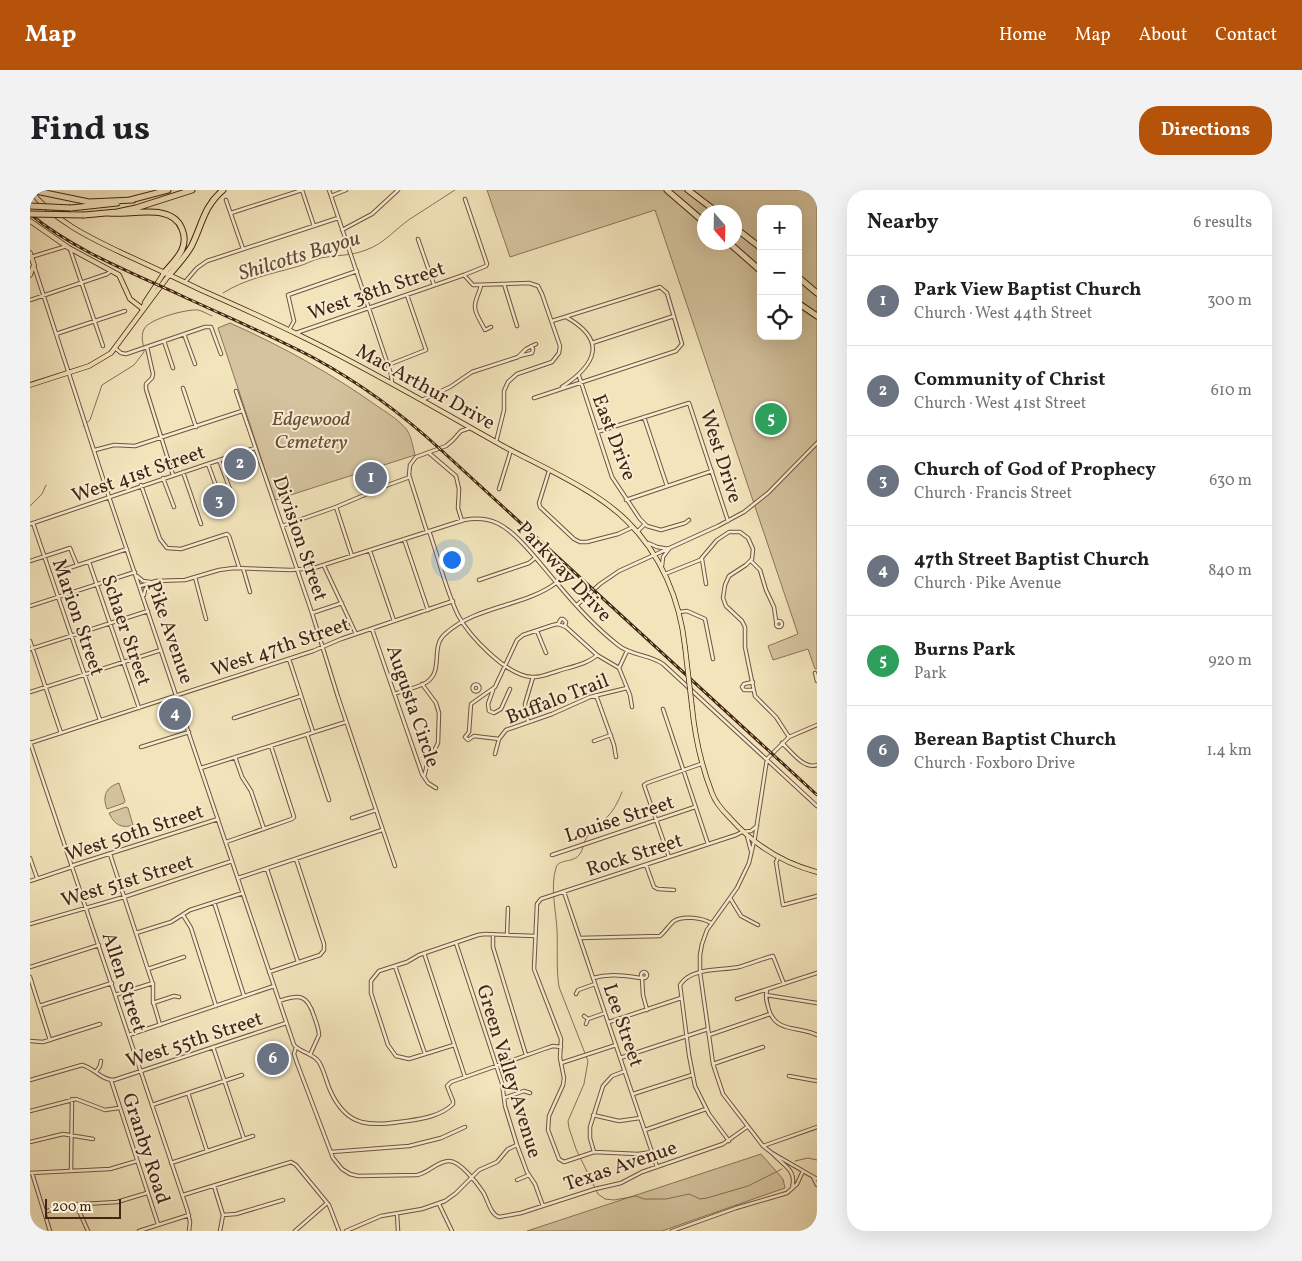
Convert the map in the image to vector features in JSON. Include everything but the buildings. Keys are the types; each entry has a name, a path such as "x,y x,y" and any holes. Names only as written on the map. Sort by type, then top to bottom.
{"highway":[{"path":"30,190 89,202 133,200"},
{"path":"30,206 71,208 109,204 133,200 168,190"},
{"path":"30,214 84,215 108,213 148,205 192,190"},
{"path":"166,274 192,245 208,206 223,190"},
{"path":"667,190 697,216"},
{"path":"688,190 708,205"},
{"path":"43,204 44,198 50,195"},
{"path":"108,213 120,215 164,213 172,216 180,224 184,237 182,251 166,274"},
{"path":"742,233 757,245"},
{"path":"737,250 757,267"},
{"path":"802,281 817,293"},
{"path":"802,305 817,318"}],"main road":[{"name":"Mac Arthur Drive","path":"30,190 57,217 84,234 166,274 296,333 607,504 634,528 654,555 665,574 679,612 696,736 702,764 712,794 724,812 754,842 778,858 798,867 817,872"},
{"path":"31,221 68,246 121,277 130,299 143,309"},
{"path":"30,275 31,257"},
{"path":"30,385 100,361 115,348 150,302 166,274"}],"street":[{"path":"230,213 302,190 314,226"},
{"path":"329,190 392,377 392,385"},
{"path":"331,196 346,190"},
{"path":"342,230 372,214 398,190"},
{"path":"464,275 487,264 465,199"},
{"path":"226,200 243,249"},
{"path":"185,282 204,263 338,218"},
{"path":"418,239 434,285"},
{"path":"31,257 68,246 103,346"},
{"name":"Pike Avenue","path":"32,265 296,1048 294,1054 297,1063 336,1163 342,1170 358,1176 420,1175 443,1162 451,1161 471,1177"},
{"path":"30,300 107,274 112,270"},
{"path":"289,330 294,320 288,295 356,271"},
{"name":"West 38th Street","path":"296,333 464,275 472,284 480,285"},
{"path":"504,284 517,326"},
{"path":"491,327 485,330 475,309 480,285 533,284 539,287 560,346 558,356 550,363 517,374 508,382 504,390 504,410 496,442"},
{"path":"534,398 676,351 682,345 675,316 664,289 656,287 552,321"},
{"path":"388,365 424,352 426,349 407,295"},
{"path":"56,334 125,311"},
{"path":"592,343 675,316"},
{"path":"559,389 579,376 593,352 592,343 584,329 566,317"},
{"path":"115,348 121,353 126,354 205,327 212,327 221,354"},
{"path":"184,334 195,364"},
{"path":"164,341 173,368"},
{"path":"518,357 523,351 536,344"},
{"path":"420,401 450,387 472,372 532,353 533,349 531,346"},
{"path":"145,347 153,374 146,384 146,389 173,475"},
{"name":"East Drive","path":"579,376 612,477 626,500 645,524"},
{"path":"182,388 196,427"},
{"name":"Division Street","path":"236,391 312,613 346,722 395,866"},
{"name":"West Drive","path":"644,417 687,402 689,403 692,407 728,521"},
{"path":"95,450 114,445 135,446 242,411"},
{"path":"597,432 644,417 667,486"},
{"path":"465,425 451,443 416,457 411,461 408,470 428,532 453,601 463,622 481,644 505,665 522,675 541,676 588,661 597,655"},
{"path":"461,431 470,428"},
{"path":"576,606 612,575 728,521 761,500 817,443"},
{"name":"West 41st Street","path":"31,523 255,448"},
{"path":"499,489 511,450"},
{"path":"429,453 456,476 459,489 458,508 462,520"},
{"path":"208,464 221,497 230,494 231,492 219,460"},
{"path":"549,471 539,505 574,540 585,543 634,528"},
{"path":"626,500 712,471"},
{"path":"184,472 201,524"},
{"path":"282,526 336,507 410,477"},
{"path":"163,478 174,507"},
{"path":"141,485 158,536 168,549 181,549 228,534 239,568"},
{"path":"336,507 353,556"},
{"name":"Parkway Drive","path":"136,574 143,580 152,582 180,581 219,570 239,568 297,570 324,566 462,520 480,518 497,523 510,532 576,606 609,637 627,651 659,661 817,806"},
{"path":"637,532 645,524 658,530 664,530 689,520"},
{"name":"Marion Street","path":"31,523 100,720"},
{"path":"665,574 692,564 702,558 716,540 729,532 736,531 748,538 753,549 750,561 729,576 723,598 726,606 742,621 745,627 746,647 756,698 776,717 789,737"},
{"path":"404,540 428,610"},
{"path":"645,542 669,549"},
{"name":"Schaer Street","path":"44,557 71,549 77,565"},
{"path":"63,570 127,549"},
{"path":"662,568 663,557 669,549"},
{"path":"370,551 394,621"},
{"path":"30,562 44,557"},
{"path":"479,580 529,563 535,558"},
{"path":"702,558 706,584"},
{"path":"750,561 759,567 761,571 766,590 774,607 776,620"},
{"name":"Schaer Street","path":"89,562 139,708"},
{"path":"324,566 356,634"},
{"path":"243,568 250,592"},
{"path":"30,606 136,574"},
{"path":"195,577 206,619"},
{"path":"144,598 145,590 152,582"},
{"name":"Parkway Drive","path":"140,586 152,582"},
{"path":"394,694 422,684 430,679 435,672 437,648 442,637 463,622 485,611 541,592 556,583"},
{"name":"West 47th Street","path":"30,743 289,659 453,601"},
{"path":"312,613 342,603"},
{"path":"31,648 148,611"},
{"path":"679,612 687,612 705,619 713,659"},
{"path":"558,624 561,619 564,619 566,622 565,626"},
{"path":"510,689 501,709 494,713 489,711 487,707 494,689 517,640 523,635 558,624 565,626 597,655 619,668 632,707"},
{"name":"Augusta Circle","path":"372,629 424,778 430,785 436,788"},
{"path":"537,630 546,653"},
{"path":"30,641 61,733"},
{"path":"30,692 161,650"},
{"path":"619,668 627,651"},
{"path":"289,659 313,732"},
{"path":"815,673 817,681"},
{"path":"528,722 525,704 533,677"},
{"path":"753,682 744,684 742,687 744,690 753,690"},
{"path":"422,684 436,703 439,714 438,743 427,765 424,778"},
{"name":"Buffalo Trail","path":"495,754 499,739 506,730 552,714 596,695 627,688"},
{"path":"469,732 474,736 470,740 466,740 465,736 469,732 470,706 473,701 494,689"},
{"path":"476,693 478,698"},
{"path":"596,695 611,736 616,757"},
{"path":"234,718 301,696"},
{"path":"663,709 708,844"},
{"path":"201,768 346,722"},
{"path":"817,725 789,737 767,759 754,842 744,875 711,923 702,944 700,956 700,972 713,1064 723,1094 763,1146 817,1179"},
{"path":"141,747 189,732"},
{"path":"308,734 329,800"},
{"name":"Buffalo Trail","path":"474,736 499,739"},
{"path":"594,741 611,736"},
{"name":"Allen Street","path":"30,743 183,1196 189,1215 188,1231"},
{"path":"782,743 805,765 811,767 817,765"},
{"path":"226,842 294,818 270,746"},
{"path":"235,757 242,777 251,791 264,829"},
{"path":"669,857 644,786 645,784 702,764"},
{"path":"765,769 773,765"},
{"name":"Louise Street","path":"552,855 696,807"},
{"path":"352,818 376,810"},
{"name":"West 50th Street","path":"30,881 218,819"},
{"name":"Rock Street","path":"536,936 537,906 540,900 742,832 750,832 757,826"},
{"path":"238,878 382,830"},
{"path":"747,836 751,854"},
{"path":"110,854 153,983 153,1003 160,1025"},
{"path":"30,858 37,879"},
{"path":"778,858 776,864 783,905 817,896"},
{"path":"269,972 320,955 325,948 296,859"},
{"name":"West 51st Street","path":"30,924 232,861"},
{"path":"646,865 654,887 674,890"},
{"path":"267,869 298,963"},
{"name":"Lee Street","path":"564,892 657,1166"},
{"path":"136,932 171,922 190,910 243,893"},
{"path":"730,898 741,916 758,925"},
{"path":"214,902 244,996"},
{"path":"508,908 508,935"},
{"path":"183,915 191,928 216,1006"},
{"path":"580,938 660,936 675,921 681,918 706,920 711,923"},
{"path":"493,934 493,947 526,1055"},
{"path":"454,1045 409,1059 401,1058 391,1050 371,993 371,981 377,973 424,953 478,935 536,936 535,972 561,1039 559,1056 564,1080 549,1116 548,1130 552,1145 561,1161 594,1152 638,1154 652,1152"},
{"name":"Green Valley Avenue","path":"456,943 503,1087 504,1098 517,1145 543,1206"},
{"path":"30,967 99,945"},
{"path":"424,953 465,1076"},
{"path":"729,1141 706,1109 698,1094 692,1075 681,998 681,984 684,980 700,972 738,967 773,956 784,984"},
{"path":"148,969 184,957"},
{"path":"395,966 425,1054"},
{"path":"737,999 817,973"},
{"path":"593,978 606,974 642,978 643,995 647,1010"},
{"path":"30,977 50,1040"},
{"path":"39,1006 112,983"},
{"path":"115,995 153,983"},
{"path":"576,994 576,989 595,984"},
{"path":"129,1035 274,986"},
{"path":"767,990 766,1001 774,1020 780,1025 817,1035"},
{"path":"766,994 817,1003"},
{"path":"153,1003 174,996 179,998"},
{"path":"279,1000 296,996 306,999 310,1004 319,1035 310,1055"},
{"path":"608,1022 681,998"},
{"path":"586,1024 588,1019 605,1013"},
{"path":"709,1035 770,1014"},
{"path":"584,1016 588,1019"},
{"name":"West 55th Street","path":"111,1080 141,1072 286,1023"},
{"path":"30,1041 50,1040 100,1024"},
{"path":"620,1058 708,1029"},
{"path":"561,1064 616,1045"},
{"path":"296,1048 320,1063 331,1092 340,1108 350,1117 364,1123 379,1124 424,1118 445,1110 453,1104 447,1086 455,1080 551,1046 561,1047"},
{"path":"213,1047 244,1139"},
{"path":"713,1064 763,1047"},
{"path":"96,1072 101,1060"},
{"path":"30,1080 78,1065 87,1066 104,1078 111,1080"},
{"path":"594,1152 590,1127 606,1081 612,1076 625,1071"},
{"path":"633,1094 692,1075"},
{"path":"152,1105 242,1076"},
{"path":"789,1076 817,1081"},
{"name":"Granby Road","path":"111,1080 158,1224"},
{"path":"504,1098 524,1091 530,1093"},
{"path":"188,1093 207,1151"},
{"path":"30,1111 78,1099 105,1110 119,1108"},
{"path":"70,1171 72,1100"},
{"path":"645,1130 706,1109"},
{"path":"593,1115 619,1121 641,1118"},
{"path":"331,1152 409,1146 441,1138 465,1127"},
{"name":"Texas Avenue","path":"471,1177 483,1192 493,1213 497,1217 503,1218 621,1182 657,1166 720,1146 747,1127"},
{"path":"763,1146 817,1127"},
{"path":"30,1142 63,1134 93,1139"},
{"path":"171,1163 253,1136"},
{"path":"346,1231 381,1216 439,1204 456,1193 485,1166 499,1161 508,1149 517,1145"},
{"path":"772,1153 792,1174 794,1180 792,1189"},
{"path":"50,1231 31,1173 110,1169 137,1161"},
{"path":"183,1196 291,1162 296,1165 327,1203 339,1231"},
{"path":"672,1231 736,1208 787,1193 799,1180 803,1172"},
{"path":"517,1180 529,1175"},
{"path":"813,1177 817,1185"},
{"path":"214,1186 223,1216 220,1231"},
{"path":"44,1212 65,1205 117,1202 148,1193"},
{"path":"223,1216 282,1200"},
{"path":"294,1231 327,1203"},
{"path":"78,1204 81,1217 88,1231"},
{"path":"439,1204 452,1231"},
{"path":"396,1214 398,1231"},
{"path":"138,1231 189,1215"}],"green space":[{"path":"487,190 817,190 817,669 815,669 808,649 773,660 768,646 798,634 655,210 510,257"},
{"name":"Edgewood Cemetery","path":"230,323 269,341 307,362 391,415 407,430 415,455 275,500 218,328"},
{"path":"119,783 125,801 107,809 106,793 111,787"},
{"path":"128,808 133,825 118,825 109,813"},
{"path":"761,1154 783,1179 785,1188 662,1231 527,1231"}],"waterway":[{"name":"Shilcotts Bayou","path":"223,293 249,280 318,259 355,253 373,247 410,219 455,190"},
{"name":"Shilcotts Bayou","path":"83,426 90,420 102,385 134,365 144,352 142,335 147,325 168,315 192,310 198,310 212,316"},
{"path":"30,506 42,494 46,485"},
{"path":"584,843 595,827 610,813 622,792"},
{"path":"583,847 577,857 558,864 554,875 553,891 557,930 559,987 588,1061 584,1084 568,1121 569,1128 576,1149 598,1194 605,1199 614,1200 636,1196 644,1199 666,1199 689,1194 700,1199 748,1186 782,1169"},
{"path":"795,1161 808,1158 817,1160"}],"railway":[{"path":"30,214 83,249 314,358 380,400 440,449 817,795"}],"place":[{"name":"Burns Park","path":"771,419"},
{"name":"Community of Christ","path":"240,464"},
{"name":"Park View Baptist Church","path":"371,478"},
{"name":"Church of God of Prophecy","path":"219,501"},
{"name":"47th Street Baptist Church","path":"175,714"},
{"name":"Berean Baptist Church","path":"273,1059"}]}
